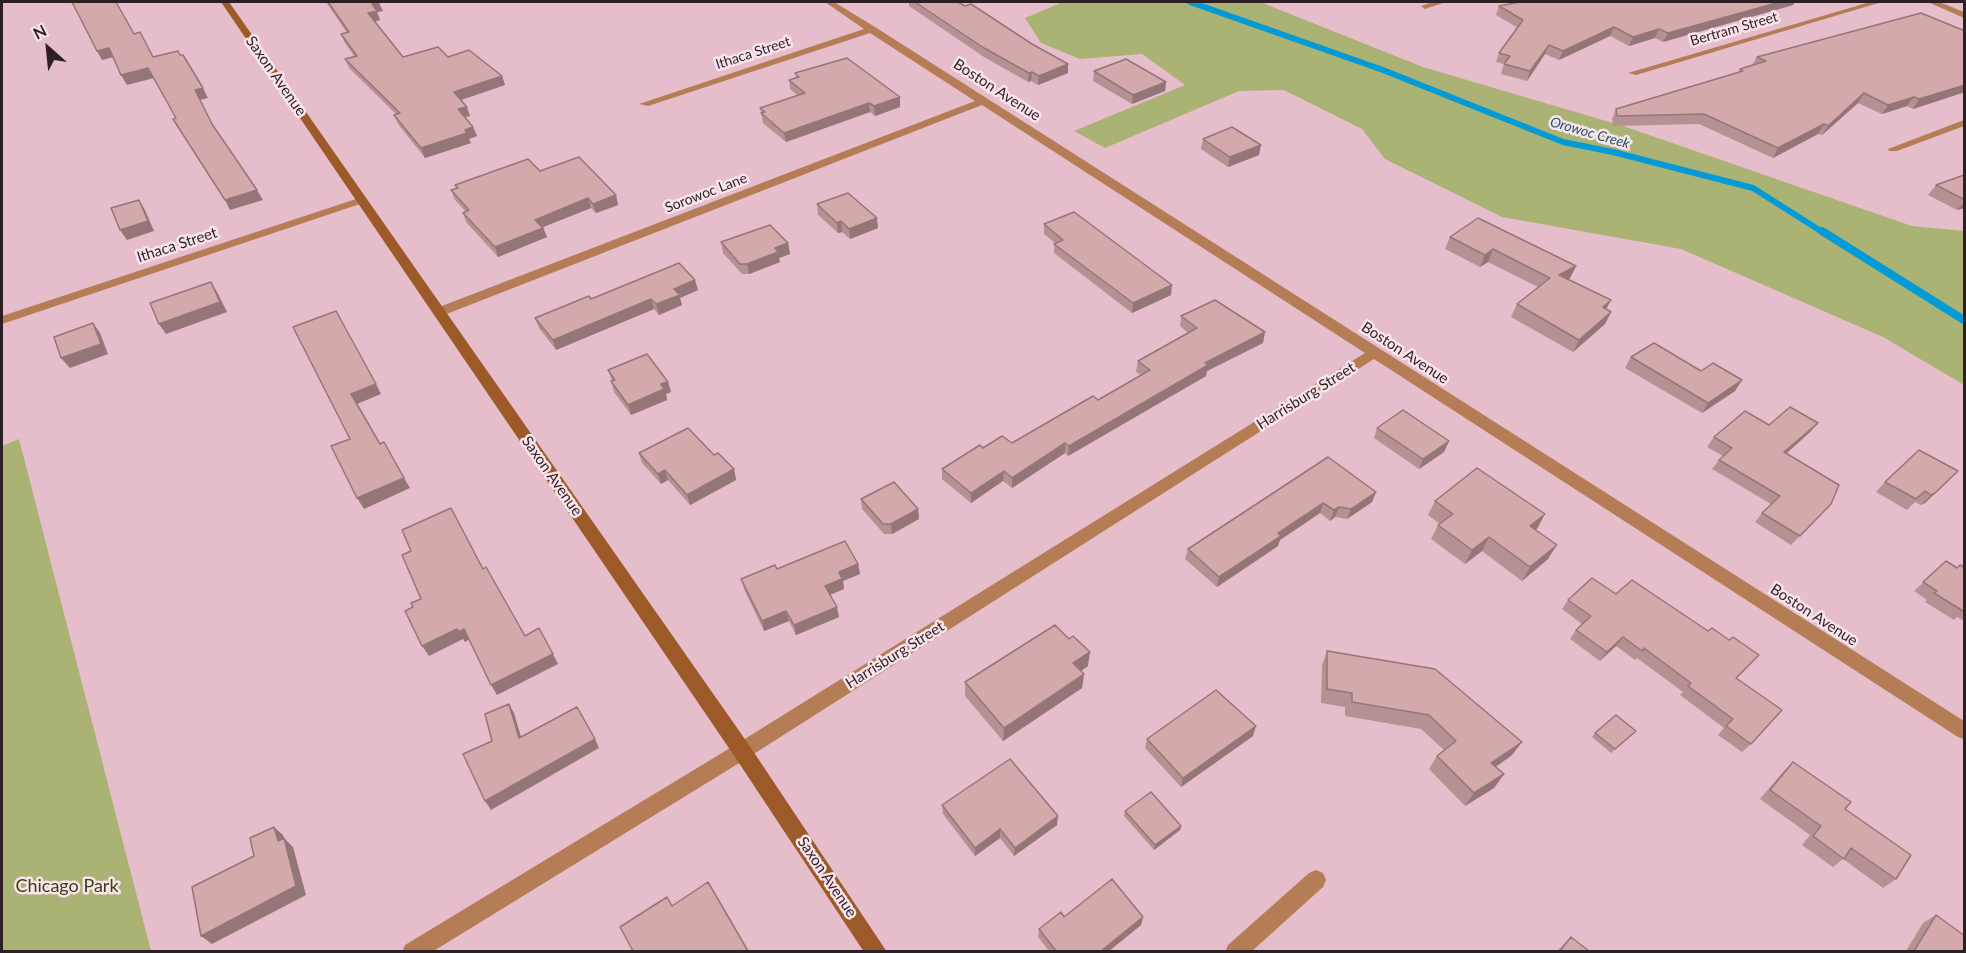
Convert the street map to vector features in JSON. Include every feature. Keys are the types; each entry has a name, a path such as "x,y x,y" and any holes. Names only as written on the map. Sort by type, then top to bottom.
{"street":[{"name":"Saxon Avenue","path":"225,2 742,751 877,951"},
{"name":"Boston Avenue","path":"829,2 1965,731"},
{"path":"1425,6 1442,2"},
{"name":"Bertram Street","path":"1633,73 1878,2"},
{"path":"1932,2 1965,15"},
{"name":"Ithaca Street","path":"644,104 872,29"},
{"name":"Sorowoc Lane","path":"439,312 983,101"},
{"path":"1893,149 1965,123"},
{"name":"Ithaca Street","path":"2,320 362,200"},
{"name":"Harrisburg Street","path":"412,951 742,751 1374,353"},
{"path":"1236,951 1316,880"}],"green space":[{"path":"1063,2 1260,2 1423,67 1623,126 1912,226 1964,231 1964,385 1883,337 1681,249 1502,217 1385,159 1362,129 1284,90 1239,91 1105,148 1074,131 1185,85 1142,54 1080,59 1041,43 1025,18"},
{"name":"Chicago Park","path":"19,439 151,951 2,951 2,446"}],"building":[{"path":"72,2 116,2 134,34 140,32 153,57 178,51 180,55 183,55 203,88 195,90 212,124 257,190 225,200 173,119 176,118 148,68 121,75 109,48 97,51"},
{"path":"328,2 378,2 372,4 377,11 368,13 403,57 438,47 448,57 469,50 502,76 454,92 467,107 458,109 473,127 465,130 467,133 421,148 394,115 400,113 345,59 357,56 341,34 349,32"},
{"path":"915,2 958,2 965,6 971,4 1032,44 1068,64 1039,76 1032,72 1029,73 984,48"},
{"path":"1520,2 1780,2 1668,33 1659,29 1633,37 1614,27 1563,51 1549,45 1530,71 1504,64 1510,56 1499,53 1523,20 1499,6"},
{"path":"1921,13 1965,31 1965,85 1919,99 1914,97 1888,105 1864,93 1828,126 1824,124 1778,148 1704,114 1617,116 1616,109 1743,71 1740,69 1766,61 1757,57"},
{"path":"847,58 900,97 874,106 869,103 784,133 761,113 765,112 760,108 805,93 789,80 799,77 795,73"},
{"path":"1126,59 1166,82 1133,95 1094,71"},
{"path":"1232,127 1261,145 1230,157 1203,139"},
{"path":"579,157 616,195 593,204 588,198 535,220 543,228 495,247 463,213 469,210 451,190 458,188 455,185 528,159 540,171"},
{"path":"1964,175 1965,200 1936,185"},
{"path":"848,193 877,218 849,229 841,221 837,223 817,204"},
{"path":"139,200 148,221 120,230 111,208"},
{"path":"1074,212 1172,285 1133,303 1054,244 1063,240 1044,224"},
{"path":"1478,218 1576,266 1559,275 1611,300 1603,307 1611,312 1579,340 1517,304 1550,278 1493,249 1485,255 1450,237"},
{"path":"770,225 788,243 775,248 778,252 747,264 740,264 721,242"},
{"path":"679,263 695,280 674,289 680,295 656,304 651,299 553,340 535,318 589,296 591,299"},
{"path":"211,282 220,302 159,324 150,303"},
{"path":"1215,300 1265,332 1205,363 1208,365 1069,446 1065,443 1012,478 1004,471 971,493 942,469 980,445 983,448 1002,436 1012,443 1093,396 1098,400 1150,370 1138,361 1197,328 1181,316"},
{"path":"336,311 376,384 351,394 380,444 384,442 404,478 357,498 331,446 350,439 293,327"},
{"path":"93,323 101,344 61,358 54,337"},
{"path":"1654,343 1701,371 1713,363 1742,380 1708,403 1631,357"},
{"path":"647,354 668,382 661,384 664,389 628,405 611,381 615,380 608,370"},
{"path":"1790,407 1818,423 1784,452 1839,485 1831,504 1800,536 1762,513 1780,496 1719,460 1732,448 1714,437 1745,411 1769,425"},
{"path":"1403,410 1449,441 1423,459 1377,428"},
{"path":"688,428 714,455 718,453 734,469 687,495 665,470 658,474 639,453"},
{"path":"1919,450 1958,471 1935,493 1931,495 1925,491 1916,499 1885,482"},
{"path":"1328,457 1376,492 1351,509 1339,507 1334,510 1323,503 1278,533 1281,536 1219,577 1188,549"},
{"path":"1477,468 1545,514 1530,526 1557,545 1530,567 1489,537 1472,550 1438,525 1453,514 1435,501"},
{"path":"894,482 918,509 891,524 883,524 861,499"},
{"path":"451,508 483,569 486,567 525,636 539,628 553,654 491,685 464,629 459,632 457,629 422,646 405,611 413,607 411,603 421,599 402,555 411,551 402,530"},
{"path":"845,541 858,564 839,572 842,579 825,586 837,607 794,625 786,611 762,621 741,579 775,565 777,569"},
{"path":"1946,561 1957,568 1960,565 1965,568 1965,610 1963,611 1934,593 1937,591 1923,582"},
{"path":"1592,578 1616,594 1632,580 1708,631 1712,628 1729,640 1733,637 1759,655 1736,678 1782,710 1751,744 1726,726 1733,719 1688,686 1691,683 1644,648 1642,651 1623,637 1607,652 1576,630 1591,616 1568,600"},
{"path":"1055,625 1069,639 1073,636 1090,652 1073,663 1084,674 1004,728 965,682"},
{"path":"1327,651 1435,669 1522,742 1491,763 1504,774 1474,793 1437,756 1456,741 1429,715 1352,702 1352,693 1327,689"},
{"path":"1216,690 1256,726 1183,778 1147,739"},
{"path":"509,704 519,738 577,707 595,739 485,801 463,754 492,741 485,714"},
{"path":"1616,715 1636,731 1615,749 1595,733"},
{"path":"1010,759 1058,816 1015,848 1000,829 975,848 942,805"},
{"path":"1793,762 1851,802 1845,809 1911,855 1896,879 1851,848 1844,859 1813,836 1821,826 1770,790"},
{"path":"1151,792 1181,826 1155,845 1125,811"},
{"path":"274,827 278,841 284,838 296,886 201,936 192,887 254,856 250,838"},
{"path":"1112,879 1143,917 1101,951 1056,951 1039,929 1061,912 1064,917"},
{"path":"708,882 748,951 633,951 620,927 667,897 672,906"},
{"path":"1936,915 1965,936 1965,951 1914,951"},
{"path":"1571,937 1589,951 1560,951"}],"waterway":[{"name":"Orowoc Creek","path":"1190,2 1383,70 1563,142 1613,152 1753,188 1824,233"},
{"name":"Orowoc Creek","path":"1822,231 1964,320"}]}
